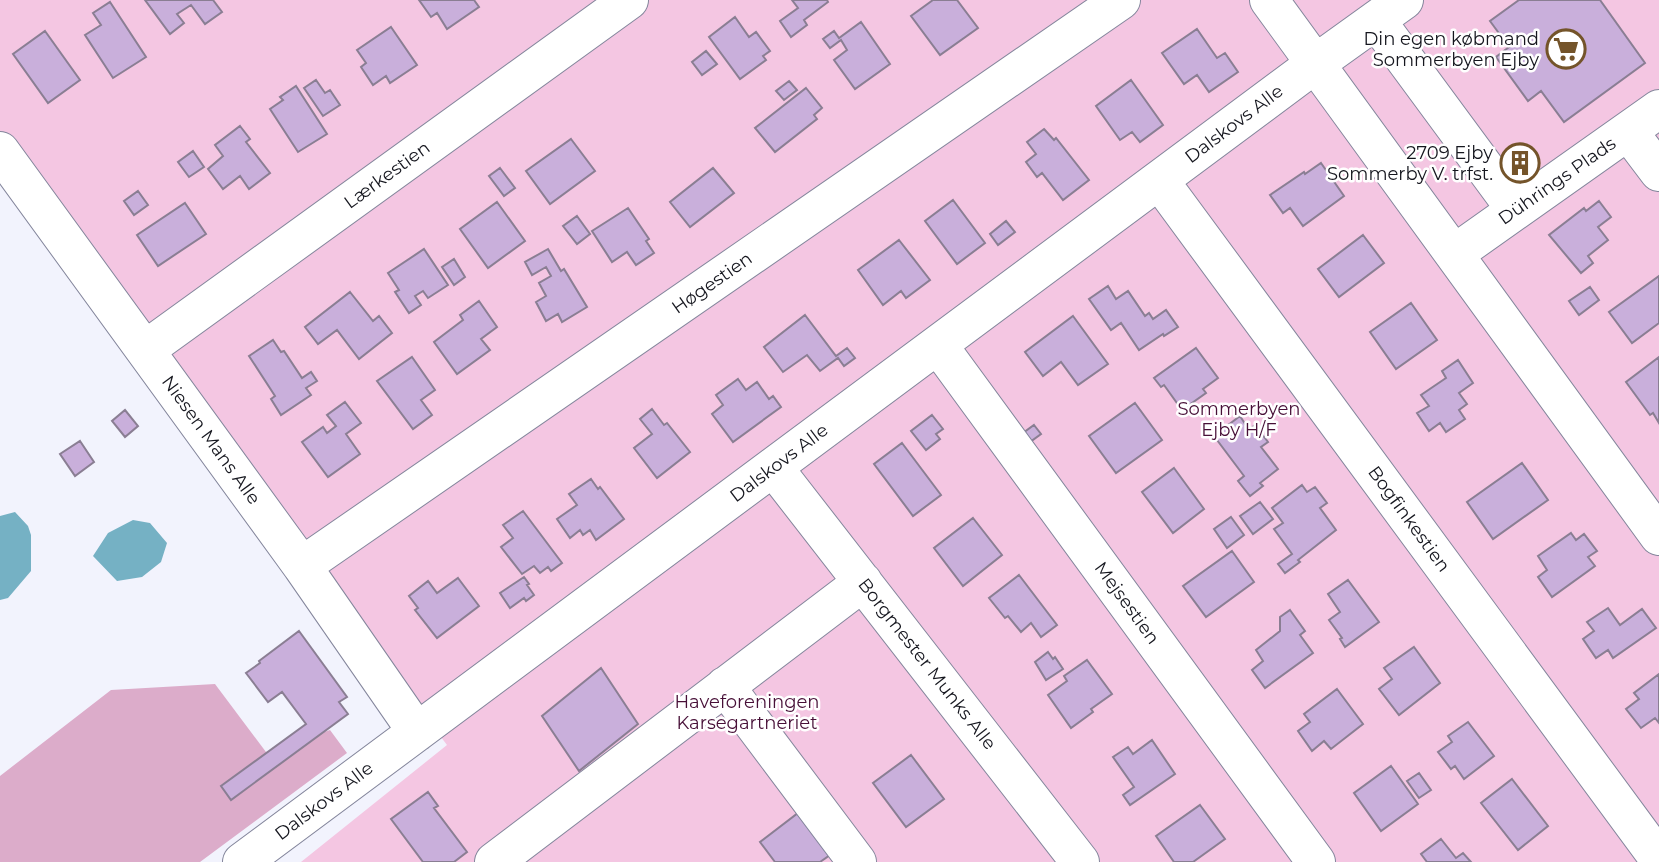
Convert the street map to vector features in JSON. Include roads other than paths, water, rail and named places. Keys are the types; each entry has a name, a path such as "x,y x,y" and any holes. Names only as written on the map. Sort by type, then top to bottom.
{"street":[{"name":"Lærkestien","path":"145,350 629,0"},
{"name":"Høgestien","path":"302,566 1121,0"},
{"path":"1269,0 1659,536"},
{"path":"1315,64 1390,10 1516,210"},
{"name":"Dalskovs Alle","path":"242,862 1315,64"},
{"name":"Dührings Plads","path":"1454,254 1659,109"},
{"path":"1629,131 1659,172"},
{"name":"Niesen Mans Alle","path":"0,151 302,566 417,732"},
{"name":"Bogfinkestien","path":"1159,180 1659,859"},
{"name":"Mejsestien","path":"938,345 1316,862"},
{"name":"Borgmester Munks Alle","path":"773,467 1080,862"},
{"path":"516,856 725,686 863,582"},
{"path":"725,686 858,862"}],"water":[{"path":"15,512 28,526 31,535 31,571 8,598 0,600 0,516"},
{"path":"133,520 150,523 167,543 161,562 142,577 117,581 93,556 108,533"}],"place":[{"name":"Din egen købmand Sommerbyen Ejby","path":"1566,49"},
{"name":"2709 Ejby Sommerby V. trfst.","path":"1520,163"}],"park label":[{"name":"Sommerbyen Ejby H/F","path":"1239,419"},
{"name":"Haveforeningen Karsegartneriet","path":"747,712"}]}
